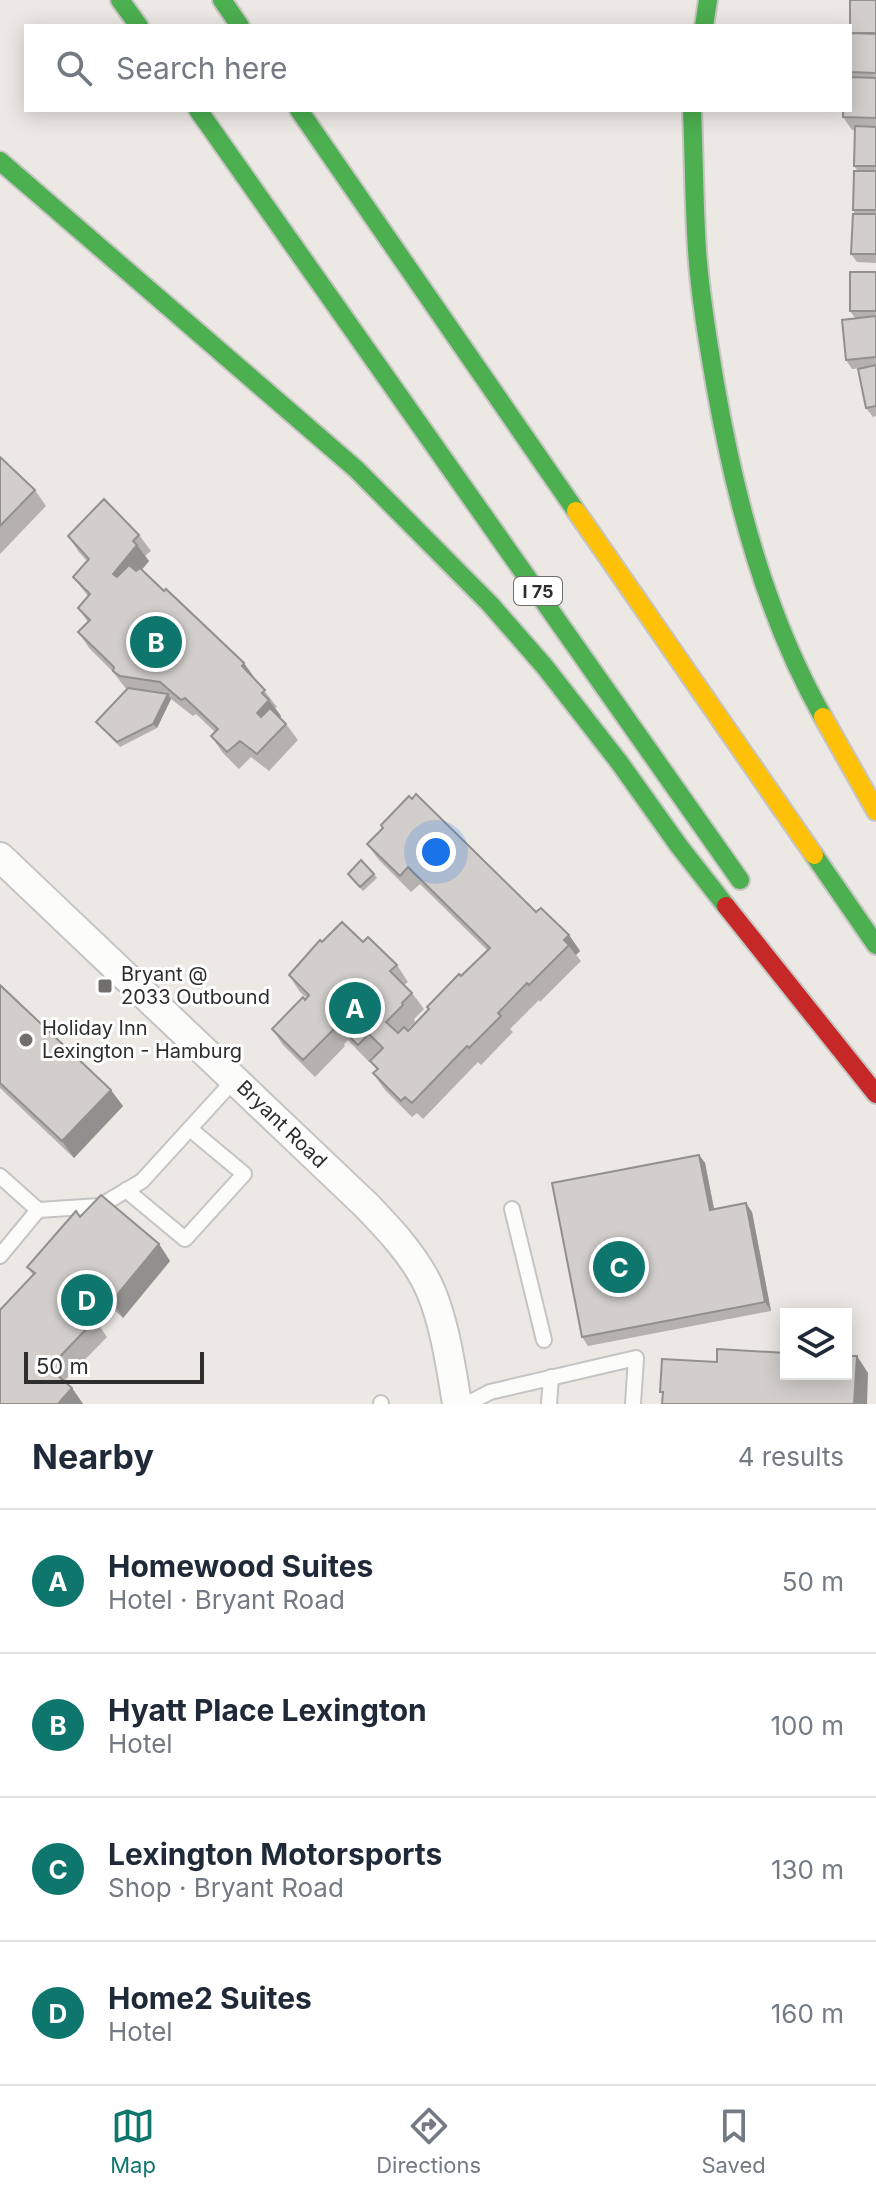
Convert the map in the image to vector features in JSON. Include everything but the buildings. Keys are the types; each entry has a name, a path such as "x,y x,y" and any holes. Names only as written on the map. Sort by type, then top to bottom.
{"highway":[{"path":"120,0 138,24"},
{"path":"222,0 239,24"},
{"path":"704,24 708,0"},
{"name":"I 75","path":"199,112 755,901"},
{"path":"300,112 876,945"},
{"path":"692,112 697,251 707,338 724,433 750,540 779,625 817,706 876,811"},
{"path":"0,161 356,469 490,604 555,679 679,846 876,1094"},
{"path":"827,1004 876,1074"}],"street":[{"name":"Bryant Road","path":"0,857 367,1206 409,1255 426,1280 435,1306 457,1404"}],"lane":[{"path":"0,1176 38,1210 100,1206 142,1181 235,1079"},
{"path":"126,1190 185,1239 244,1174 190,1129"},
{"path":"512,1209 544,1340"},
{"path":"0,1256 38,1210"},
{"path":"467,1404 490,1392 636,1358 633,1404"},
{"path":"549,1404 551,1377"}],"traffic: fast":[{"path":"120,0 138,24"},
{"path":"222,0 239,24"},
{"path":"704,24 708,0"},
{"path":"199,112 740,880"},
{"path":"300,112 576,511"},
{"path":"692,112 698,267 707,337 733,474 769,599 823,717"},
{"path":"0,161 356,469 490,604 545,667 726,906"},
{"path":"814,855 876,945"}],"traffic: slow":[{"path":"576,511 814,855"},
{"path":"823,717 876,811"}],"traffic: jam":[{"path":"726,906 876,1094"}],"place":[{"name":"Hyatt Place Lexington","path":"156,642"},
{"name":"Bryant @ 2033 Outbound","path":"105,986"},
{"name":"Homewood Suites","path":"355,1008"},
{"name":"Holiday Inn Lexington - Hamburg","path":"26,1040"},
{"name":"Lexington Motorsports","path":"619,1267"},
{"name":"Home2 Suites","path":"87,1300"}]}
